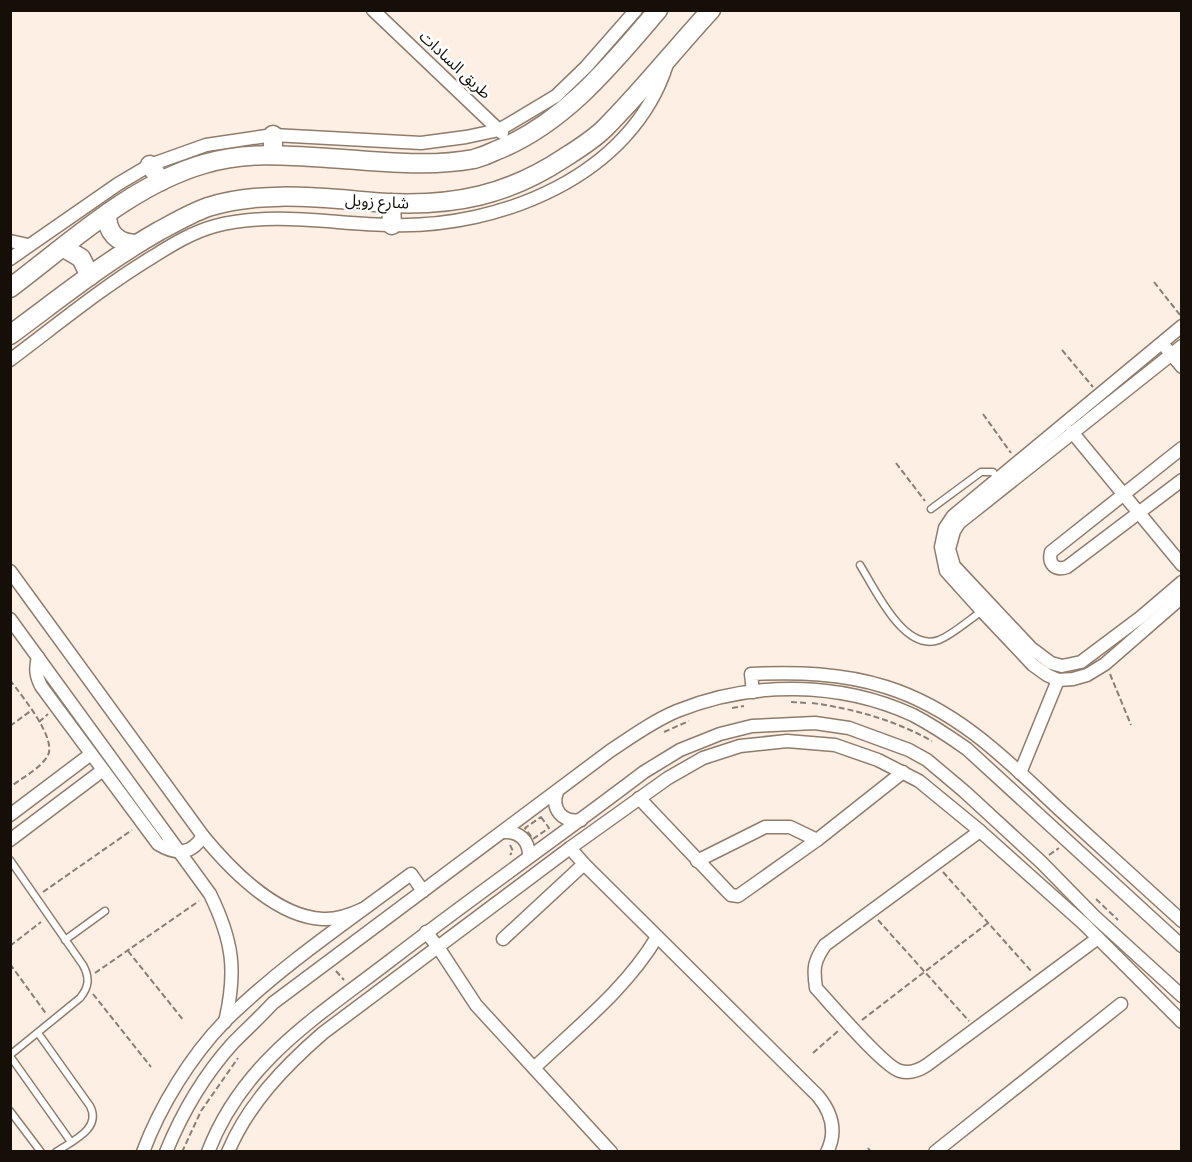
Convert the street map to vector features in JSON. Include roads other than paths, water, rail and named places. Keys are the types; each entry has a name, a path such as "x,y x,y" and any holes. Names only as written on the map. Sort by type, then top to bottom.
{"main road":[{"path":"10,288 108,214 161,181 204,164 250,155 273,155 428,164 476,159 514,144 539,128 584,92 658,10"},
{"name":"شارع زويل","path":"10,335 90,276 124,264 136,244 178,220 207,207 244,199 284,197 423,204 451,202 486,195 513,186 546,170 603,130 711,10"},
{"path":"273,135 273,155"},
{"path":"150,165 161,181"},
{"path":"391,203 392,225"},
{"path":"108,214 111,232 118,240 136,244"},
{"path":"64,248 81,258 90,276"}],"street":[{"name":"طريق السادات","path":"373,10 514,144"},
{"path":"10,259 117,183 150,165 206,145 273,135 421,142 466,137 499,130 556,96 636,10"},
{"path":"10,360 124,264 213,227 249,219 301,219 392,225 424,224 491,213 534,198 570,180 597,162 622,141 643,116 659,88 669,56"},
{"path":"10,241 27,245"},
{"path":"1001,483 1018,463 1072,432 1161,343 1179,332"},
{"path":"1161,343 1182,367"},
{"path":"1182,346 1104,400 945,528 947,538 942,558 1027,651 1033,665 1073,679 1088,675 1105,663 1182,582"},
{"path":"1072,432 1182,565"},
{"path":"1182,448 1051,552 1049,558 1051,564 1055,568 1067,567 1182,480"},
{"path":"10,571 221,858 240,876 281,905 301,915 323,919 345,917 363,909"},
{"path":"974,594 982,611 1001,624"},
{"path":"1020,773 1052,673 1081,662 1182,597"},
{"path":"10,619 210,894 224,922 230,947 231,998 225,1022"},
{"path":"1095,651 1105,663"},
{"path":"38,657 35,667 36,677 41,686 158,844 181,853 198,844 203,836"},
{"path":"1081,662 1088,675"},
{"path":"751,692 751,674 798,672 843,676 887,687 928,704 967,727 1182,921"},
{"path":"148,1137 167,1148 197,1091 213,1067 233,1043 273,1004 333,966 423,891 610,751 649,725 675,712 703,702 751,692 786,688 851,695 882,703 941,730 967,749 1182,946"},
{"path":"208,1152 228,1110 255,1072 282,1044 426,932 644,772 680,750 720,734 752,726 815,723 859,732 909,750 927,760 1041,862 1089,920 1098,938 1182,1022"},
{"path":"228,1152 249,1114 270,1085 295,1057 323,1033 668,777 703,758 740,746 788,741 835,745 878,760 919,781 1182,996"},
{"path":"10,815 91,754"},
{"path":"10,840 103,770"},
{"path":"639,798 731,895 738,896 817,840 903,772"},
{"path":"557,792 555,805 561,816 567,820 581,820"},
{"path":"697,861 765,827 790,826 817,840"},
{"path":"980,831 825,945 817,957 813,972 816,988 891,1068 910,1072 927,1065 1098,938"},
{"path":"503,832 517,833 523,837 527,843 529,856"},
{"path":"570,848 818,1096 826,1106 831,1119 832,1132 827,1152"},
{"path":"503,939 584,864"},
{"path":"1110,879 1123,868"},
{"path":"143,1152 148,1137 179,1081 197,1054 225,1022 273,979 411,874 423,891"},
{"path":"426,932 476,1005 611,1152"},
{"path":"534,1068 618,989 640,963 657,937"},
{"path":"942,1149 1121,1004"}],"lane":[{"path":"931,509 981,472 993,472 1001,483"},
{"path":"860,566 900,627 909,636 928,642 939,640 982,611"},
{"path":"10,860 83,965 88,978 87,987 80,998 10,1056 71,1142"},
{"path":"66,940 105,911"},
{"path":"38,1033 93,1111 94,1117 90,1128 56,1152"},
{"path":"10,1111 41,1152"}]}
